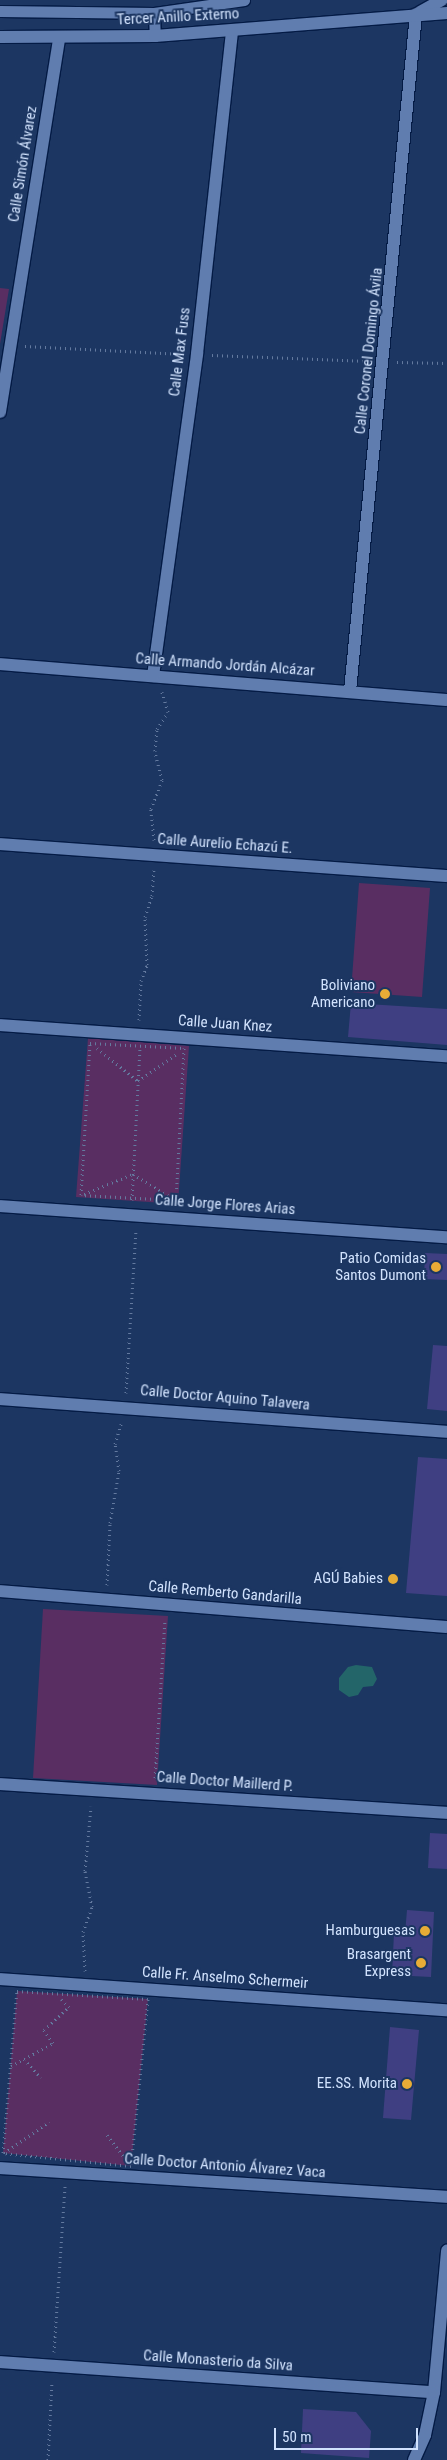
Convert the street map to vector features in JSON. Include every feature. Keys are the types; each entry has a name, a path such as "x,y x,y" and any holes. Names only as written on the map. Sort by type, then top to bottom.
{"street":[{"name":"Tercer Anillo Externo","path":"416,14 442,0"},
{"name":"Tercer Anillo Externo","path":"0,37 156,36 447,13"},
{"name":"Calle Coronel Domingo Ávila","path":"350,691 384,362 416,14"},
{"name":"Calle Max Fuss","path":"158,676 197,354 232,31"},
{"name":"Calle Simón Álvarez","path":"0,412 12,346 59,38"},
{"name":"Calle Armando Jordán Alcázar","path":"0,664 447,700"},
{"name":"Calle Aurelio Echazú E.","path":"0,844 447,876"},
{"name":"Calle Juan Knez","path":"0,1025 140,1040 447,1056"},
{"name":"Calle Jorge Flores Arias","path":"0,1206 447,1237"},
{"name":"Calle Doctor Aquino Talavera","path":"0,1399 127,1406 447,1432"},
{"name":"Calle Remberto Gandarilla","path":"0,1591 447,1627"},
{"name":"Calle Doctor Maillerd P.","path":"0,1784 447,1813"},
{"name":"Calle Fr. Anselmo Schermeir","path":"0,1979 447,2010"},
{"name":"Calle Doctor Antonio Álvarez Vaca","path":"0,2168 447,2197"},
{"path":"414,2460 425,2435 434,2392 447,2251"},
{"name":"Calle Monasterio da Silva","path":"0,2362 434,2392"}],"lane":[{"path":"0,11 154,13 244,0"},
{"path":"154,13 156,36"}],"path":[{"path":"12,346 447,363"},
{"path":"109,1600 107,1578 110,1523 119,1471 115,1444 127,1406 125,1366 136,1253 136,1224 132,1215 132,1198 141,981 147,965 145,917 152,896 153,864 160,855 152,836 150,809 162,780 155,752 156,729 168,712 158,676"},
{"path":"90,1043 140,1040 184,1048"},
{"path":"90,1043 138,1081"},
{"path":"81,1195 90,1043"},
{"path":"138,1081 184,1048"},
{"path":"176,1200 184,1048"},
{"path":"81,1195 133,1174"},
{"path":"133,1174 176,1200"},
{"path":"81,1195 176,1200"},
{"path":"146,1782 155,1782 165,1618 156,1618"},
{"path":"85,1985 83,1932 92,1907 85,1871 87,1827 92,1816 94,1790"},
{"path":"3,2153 17,1991 148,1999 131,2166"},
{"path":"10,2066 53,2044 44,2030 69,2007 55,1993"},
{"path":"24,2058 41,2078"},
{"path":"3,2153 49,2122"},
{"path":"107,2135 131,2166"},
{"path":"3,2153 131,2166"},
{"path":"48,2460 66,2172"}],"shaded area":[{"path":"0,288 9,289 0,344"},
{"path":"359,883 430,888 422,997 351,992"},
{"path":"88,1038 189,1046 178,1204 76,1197"},
{"path":"43,1609 168,1616 157,1785 33,1778"},
{"path":"356,1665 372,1667 377,1679 373,1686 363,1687 358,1695 349,1697 339,1690 339,1678 348,1667"},
{"path":"17,1991 148,1999 131,2166 3,2153"}],"building":[{"path":"351,1003 447,1009 447,1045 348,1037"},
{"name":"Patio Comidas Santos Dumont","path":"425,1253 447,1254 447,1280 424,1279"},
{"path":"433,1345 447,1346 447,1411 427,1409"},
{"path":"418,1457 447,1459 447,1596 406,1593"},
{"path":"430,1833 447,1834 447,1869 428,1868"},
{"path":"407,1910 434,1912 431,1977 392,1975 394,1933 405,1934"},
{"path":"390,2027 419,2030 411,2120 383,2118"},
{"path":"303,2409 356,2412 371,2431 369,2458 301,2453"}],"place":[{"name":"Boliviano Americano","path":"385,994"},
{"name":"Patio Comidas Santos Dumont","path":"436,1267"},
{"name":"AGÚ Babies","path":"393,1579"},
{"name":"Hamburguesas","path":"425,1931"},
{"name":"Brasargent Express","path":"421,1963"},
{"name":"EE.SS. Morita","path":"407,2084"}]}
